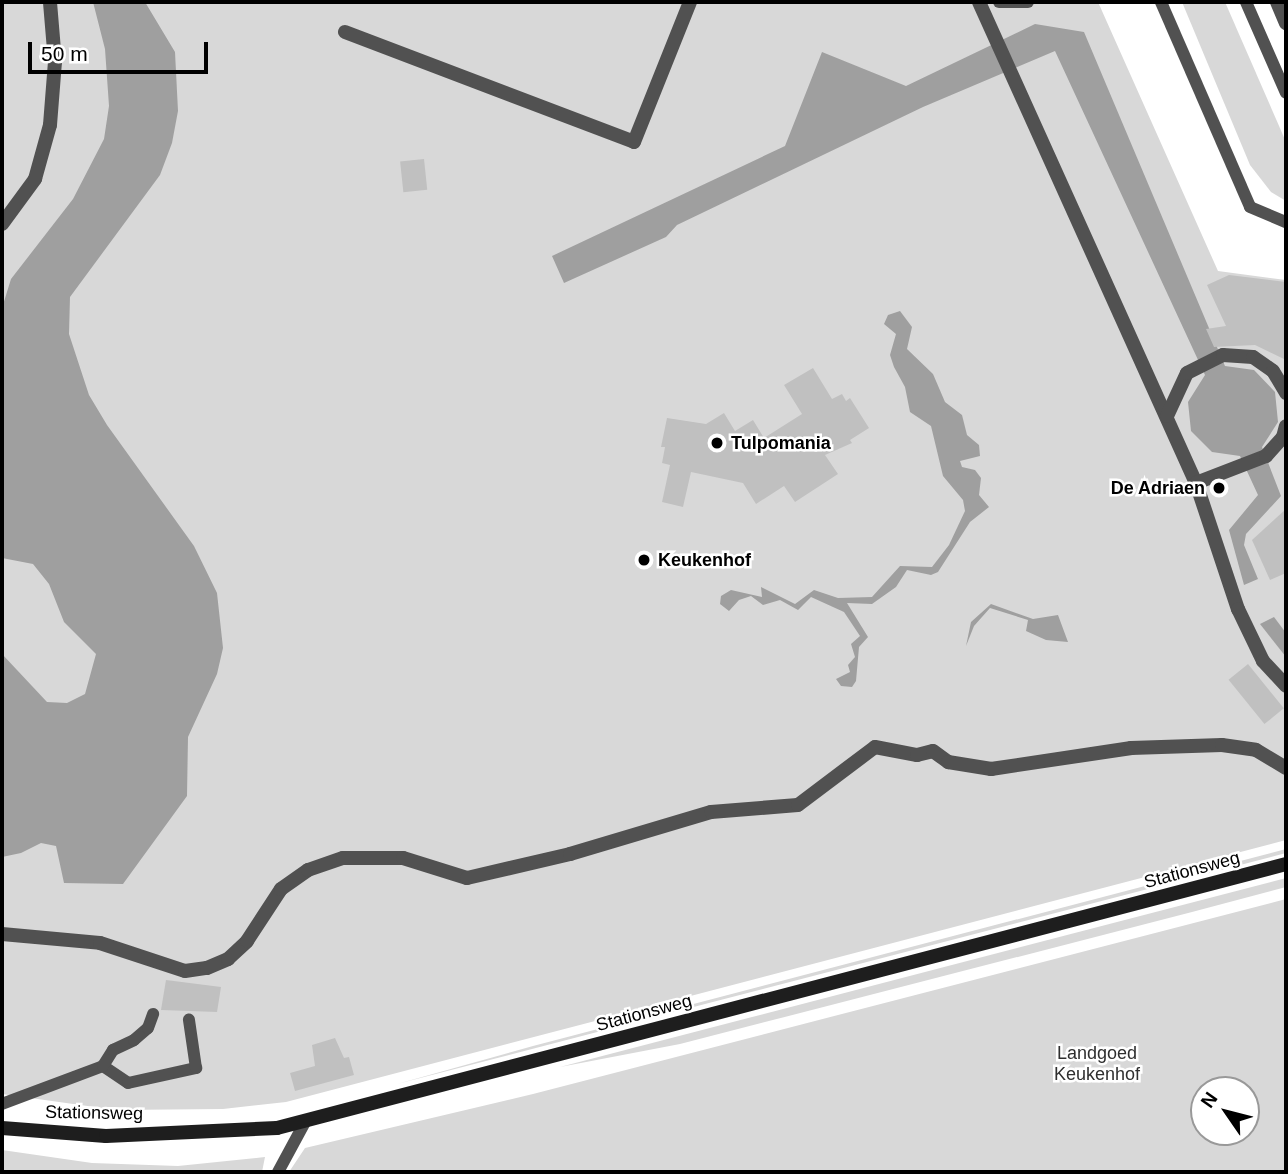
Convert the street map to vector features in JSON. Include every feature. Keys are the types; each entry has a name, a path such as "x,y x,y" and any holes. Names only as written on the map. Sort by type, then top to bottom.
{"main road":[{"name":"Stationsweg","path":"2,1128 106,1136 277,1128 1286,864"}],"street":[{"path":"2,224 35,179 50,125 55,61 50,2"},
{"path":"345,32 634,142 690,2"},
{"path":"979,2 1013,71 1196,482 1238,609 1263,661 1286,686"},
{"path":"1277,2 1286,23"},
{"path":"1167,416 1180,382 1195,368 1223,355 1253,357 1273,370 1286,393"},
{"path":"1196,482 1266,456 1283,437 1286,426"},
{"path":"2,934 100,943 185,971 208,968 228,959 247,941 281,890 308,870 343,859 403,858 467,878 570,855 711,812 798,805 875,747 917,755 933,751 948,762 991,769 1131,748 1222,745 1256,750 1286,768"}],"lane":[{"path":"999,2 1028,2"},
{"path":"1161,2 1250,207 1286,222"},
{"path":"1246,2 1286,93"},
{"path":"2,1104 103,1066 113,1050 134,1040 148,1028 153,1014"},
{"path":"103,1066 128,1083 196,1068 189,1020"},
{"path":"278,1172 305,1122"}],"green space":[{"name":"Keukenhof","path":"2,2 1098,2 1218,271 1286,280 1286,840 286,1102 223,1109 116,1110 2,1094"},
{"path":"1182,2 1225,2 1286,142 1286,201 1271,192 1250,165"},
{"path":"1286,849 1286,853 397,1084 533,1046"},
{"path":"1286,878 1286,887 1192,912 680,1044 560,1067"},
{"name":"Landgoed Keukenhof","path":"1286,899 1286,1172 289,1172 305,1148 533,1094"},
{"path":"2,1150 92,1163 178,1166 265,1157 262,1172 2,1172"}],"shaded area":[{"path":"93,2 145,2 175,52 178,111 172,143 160,175 70,297 69,334 89,395 107,425 194,546 217,593 223,648 217,674 188,737 187,796 123,884 64,883 56,846 41,843 21,853 2,857 2,654 47,702 67,703 85,694 96,654 64,622 49,584 33,564 2,558 2,308 11,279 73,199 104,139 109,106 105,49"},
{"path":"1035,24 1084,32 1225,366 1254,370 1275,392 1278,422 1262,447 1281,496 1246,534 1244,545 1258,579 1244,585 1229,530 1258,495 1240,456 1212,452 1191,431 1188,402 1205,375 1055,51 923,107 677,225 666,237 564,283 552,256 785,146 822,52 906,86"},
{"path":"900,311 912,327 907,349 933,374 945,402 962,415 967,435 979,445 980,456 960,461 962,467 975,470 981,478 979,495 989,507 970,522 938,572 931,575 907,570 896,587 872,604 847,603 868,637 859,647 856,681 852,687 841,686 836,679 850,672 848,665 855,657 851,644 860,636 844,612 811,597 798,610 780,600 763,605 751,596 739,600 729,611 720,604 721,596 731,590 762,597 761,587 795,604 814,590 838,598 872,597 900,566 932,567 949,545 965,511 963,500 943,476 931,426 910,412 905,387 890,355 896,334 884,324 888,315"},
{"path":"991,604 1033,619 1058,615 1068,642 1046,640 1026,631 1028,620 990,608 974,626 966,646 971,622"},
{"path":"1274,617 1286,633 1286,657 1260,624"}],"building":[{"path":"424,159 427,190 403,192 400,162"},
{"path":"1229,275 1286,282 1286,360 1255,345 1214,347 1206,329 1226,326 1207,285"},
{"path":"813,368 832,399 842,394 846,401 850,398 869,428 850,440 852,443 825,455 838,474 795,502 784,486 756,504 743,483 691,472 683,507 662,502 670,465 662,463 665,447 661,447 667,418 706,424 724,413 735,431 753,420 764,438 802,414 784,385"},
{"path":"1286,509 1286,573 1270,580 1252,540"},
{"path":"1248,664 1284,708 1264,724 1229,680"},
{"path":"166,980 221,987 217,1012 161,1010"},
{"path":"335,1038 344,1058 349,1057 354,1075 295,1091 290,1073 315,1066 312,1045"}],"place":[{"name":"Tulpomania","path":"717,443"},
{"name":"De Adriaen","path":"1219,488"},
{"name":"Keukenhof","path":"644,560"}]}
